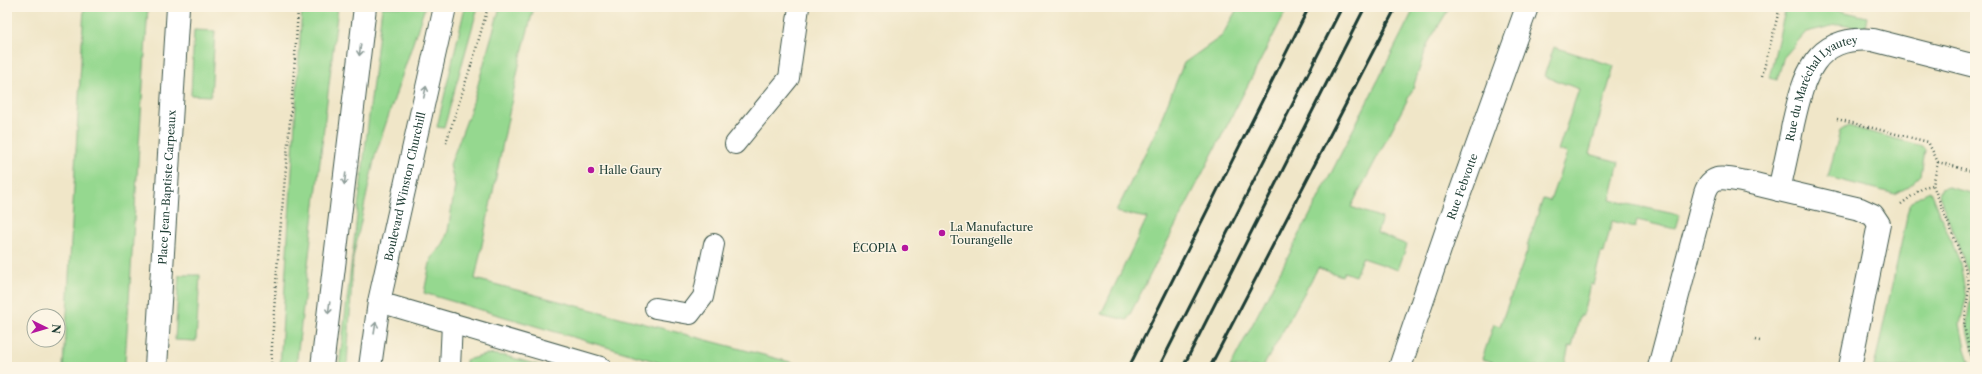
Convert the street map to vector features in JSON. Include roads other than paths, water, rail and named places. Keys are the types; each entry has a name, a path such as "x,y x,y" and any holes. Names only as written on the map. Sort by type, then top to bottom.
{"street":[{"name":"Place Jean-Baptiste Carpeaux","path":"156,367 178,7"},
{"path":"322,367 365,7"},
{"name":"Boulevard Winston Churchill","path":"370,367 379,302 444,7"},
{"name":"Rue Febvotte","path":"1400,367 1447,229 1527,7"},
{"name":"Rue du Maréchal Lyautey","path":"1779,190 1798,105 1808,72 1821,55 1832,47 1845,40 1873,40 1975,66"},
{"path":"1659,367 1704,193 1710,183 1717,179 1726,179 1779,190 1860,209 1873,215 1879,224 1850,367"}],"lane":[{"path":"735,144 789,78 799,7"},
{"path":"655,308 690,314 703,297 714,244"},
{"path":"379,302 601,367"},
{"path":"450,367 452,323"}],"railway":[{"path":"1129,367 1309,7"},
{"path":"1159,367 1342,7"},
{"path":"1183,367 1365,7"},
{"path":"1210,367 1396,7"}],"place":[{"name":"Halle Gaury","path":"591,170"},
{"name":"La Manufacture Tourangelle","path":"942,233"},
{"name":"ÉCOPIA","path":"905,248"}]}
